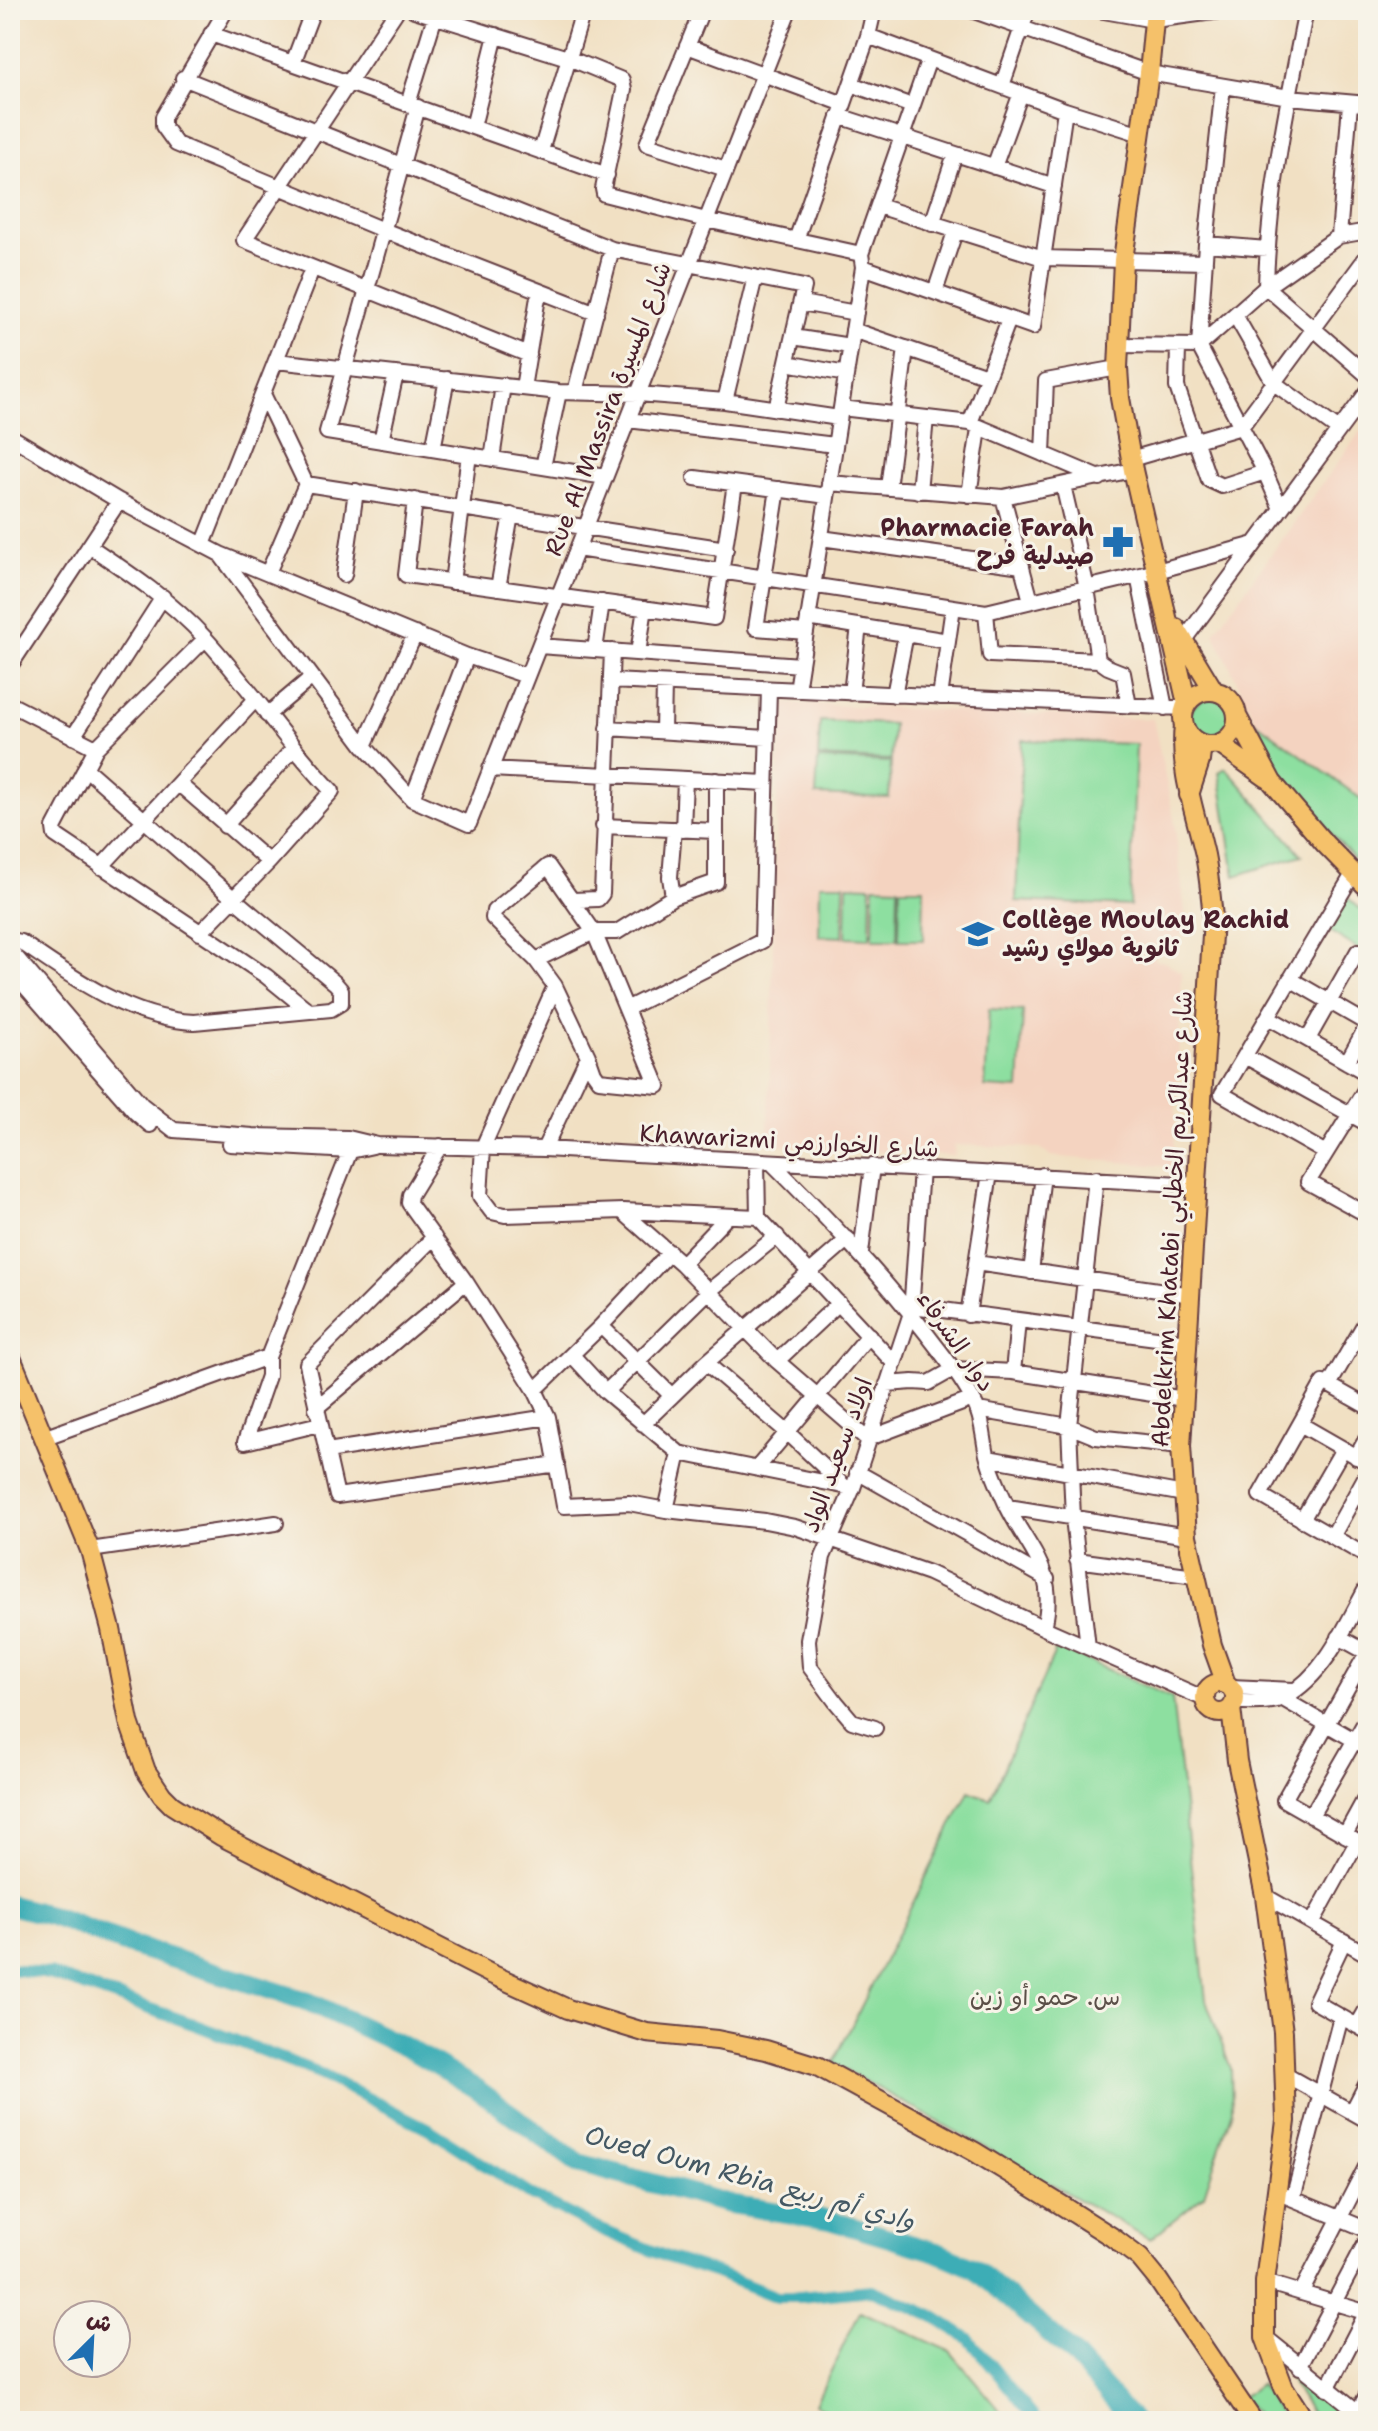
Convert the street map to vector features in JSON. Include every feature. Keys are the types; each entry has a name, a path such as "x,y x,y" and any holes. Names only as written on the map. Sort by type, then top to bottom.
{"main road":[{"path":"1155,15 1123,260 1117,345 1120,398 1157,571 1169,616 1214,691 1230,700 1272,782 1368,888"},
{"name":"Abdelkrim Khatabi شارع عبدالكريم الخطابي","path":"1169,616 1185,713 1182,760 1205,858 1213,918 1181,1446 1187,1536 1265,1896 1283,2032 1286,2121 1265,2282 1265,2337 1284,2388 1305,2421"},
{"path":"1214,691 1199,694 1185,713 1191,737 1211,744 1272,782"},
{"path":"1189,795 1200,761 1211,744 1235,730 1237,716"},
{"path":"10,1355 90,1550 101,1586 135,1743 154,1785 172,1805 221,1836 568,2009 632,2029 766,2050 817,2066 975,2152 1112,2237 1140,2258 1253,2421"}],"street":[{"path":"226,10 183,78 163,117 168,135 176,144 383,230 596,313"},
{"path":"293,63 313,10"},
{"path":"397,10 244,240 529,355"},
{"path":"414,10 618,76 623,84 604,194 796,240 862,260 935,292 1033,327 1065,110"},
{"path":"702,10 647,144 726,169"},
{"name":"Rue Al Massira شارع المسيرة","path":"412,799 469,824 789,10"},
{"path":"796,240 868,36 874,10"},
{"path":"971,10 1149,73 1289,97 1368,104"},
{"path":"1002,86 1028,10"},
{"path":"1098,10 1155,15 1228,10"},
{"path":"1306,10 1289,97 1267,249 1266,287 1368,376"},
{"path":"435,16 402,165 327,432 605,477"},
{"path":"541,151 581,18"},
{"path":"211,34 607,175"},
{"path":"473,127 496,35"},
{"path":"868,36 1065,110 1141,134"},
{"path":"687,46 764,74 902,137 1054,186"},
{"path":"797,690 862,260 929,59"},
{"path":"183,78 612,249 804,287 776,409"},
{"path":"851,84 912,106"},
{"path":"1223,86 1206,244 1199,346 1281,509"},
{"path":"994,167 1021,93"},
{"path":"1339,236 1350,104"},
{"path":"932,224 955,154"},
{"path":"878,206 1043,258 1205,262"},
{"path":"1117,345 1199,346 1266,287 1339,236 1368,231"},
{"path":"935,292 955,232"},
{"path":"1206,244 1267,249"},
{"path":"543,467 596,313 612,249"},
{"path":"695,478 778,489 888,488 1003,497 1100,478 1194,441 1241,427 1313,330 1363,272 1368,255"},
{"path":"203,545 312,269"},
{"path":"725,401 755,277"},
{"path":"523,388 539,291"},
{"path":"801,303 856,313"},
{"path":"1235,315 1274,383 1339,430"},
{"path":"969,495 974,426 987,376 1009,319"},
{"path":"853,330 987,376"},
{"path":"793,337 850,346"},
{"path":"1178,347 1177,387 1206,475 1214,484 1226,486 1265,472"},
{"path":"888,488 906,348"},
{"path":"276,361 567,392 638,394 725,401 776,409 926,418 974,426 1100,478"},
{"path":"787,363 846,374"},
{"path":"1043,454 1046,381 1118,368"},
{"path":"381,441 396,374"},
{"path":"433,449 447,379"},
{"path":"492,459 503,385"},
{"path":"1184,640 1368,391"},
{"path":"263,394 306,484 268,573"},
{"path":"919,491 926,418"},
{"path":"628,420 835,445"},
{"path":"10,436 119,501 220,554 467,656 527,676"},
{"path":"452,582 469,455"},
{"path":"306,484 726,549"},
{"path":"415,500 405,574 716,618 735,484"},
{"path":"1063,485 1087,588 1098,660"},
{"path":"778,489 756,629 807,625 859,626 948,641"},
{"path":"344,575 356,491"},
{"path":"1003,497 1031,601"},
{"path":"11,662 119,501"},
{"path":"498,588 511,515"},
{"path":"821,538 1022,566"},
{"path":"577,549 986,612 1255,544"},
{"path":"89,546 163,597 205,639 293,749 332,791 200,933"},
{"path":"220,554 364,746 412,799 467,656"},
{"path":"1138,576 1165,708"},
{"path":"73,737 163,597"},
{"path":"595,650 602,602"},
{"path":"940,697 953,607"},
{"path":"638,653 645,608"},
{"path":"986,612 990,655 1098,660 1123,673 1129,706"},
{"path":"851,693 859,626"},
{"path":"364,746 415,634"},
{"path":"894,695 906,634"},
{"path":"205,639 96,748 53,833 276,984 309,1011"},
{"path":"539,646 801,665"},
{"path":"573,900 598,899 601,896 612,651"},
{"path":"267,715 312,677"},
{"path":"611,681 1165,708 1185,713"},
{"path":"663,731 664,684"},
{"path":"626,1009 762,941 769,689"},
{"path":"101,867 255,700"},
{"path":"10,704 96,748"},
{"path":"608,728 767,738"},
{"path":"225,826 293,749"},
{"path":"10,940 21,942 83,983 145,1013 174,1021 194,1022 337,1008 341,1003 341,990 85,768"},
{"path":"490,769 766,783"},
{"path":"673,897 670,877 685,779"},
{"path":"536,960 594,932 617,932 673,897 716,882 716,780"},
{"path":"179,784 269,862"},
{"path":"603,826 716,831"},
{"path":"546,866 551,868 594,932 626,1009 658,1086 599,1080 555,986 536,960 493,918 494,911 546,866"},
{"path":"1326,1153 1222,1094 1353,874"},
{"name":"Khawarizmi شارع الخوارزمي","path":"10,950 70,1030"},
{"path":"1308,1039 1358,951"},
{"name":"Khawarizmi شارع الخوارزمي","path":"10,969 142,1105 167,1127 190,1133 253,1141 544,1149 1199,1185"},
{"path":"1290,979 1368,1024 1347,1062"},
{"path":"555,986 483,1147 480,1196 485,1206 492,1212 505,1215 623,1211 758,1217 893,1362"},
{"path":"1268,1017 1368,1074"},
{"path":"544,1149 588,1056"},
{"path":"1245,1056 1368,1124"},
{"path":"1368,1085 1308,1182 1368,1215"},
{"path":"320,1424 245,1442 268,1376 268,1357 349,1144"},
{"path":"440,1146 409,1199 410,1206 466,1282 535,1390 548,1417 564,1506 614,1502 765,1521 831,1539 919,1568 1088,1647 1222,1697 1288,1694 1316,1671 1368,1585"},
{"path":"758,1217 764,1161"},
{"name":"دوار الشرفاء","path":"764,1161 848,1239 912,1310 976,1405 988,1458 1008,1507 1034,1549 1047,1579 1049,1597 1044,1628"},
{"path":"861,1253 872,1166"},
{"name":"اولاد سـعيـد الواد","path":"875,1728 852,1721 816,1675 809,1661 808,1640 823,1557 848,1486 857,1472 912,1310 921,1169"},
{"path":"968,1315 990,1173"},
{"path":"1031,1272 1043,1175"},
{"path":"1088,1647 1073,1518 1069,1426 1096,1178"},
{"path":"623,1211 670,1252 777,1361 867,1439 976,1405 1069,1426 1096,1437 1181,1446"},
{"path":"682,1264 727,1217"},
{"path":"606,1392 709,1291 777,1236"},
{"path":"434,1237 309,1360 307,1372 337,1496 557,1464"},
{"path":"643,1424 706,1363 848,1239"},
{"path":"535,1390 601,1326 670,1252"},
{"path":"976,1263 1192,1295"},
{"path":"316,1408 466,1282"},
{"path":"777,1361 839,1303"},
{"path":"912,1310 1187,1342"},
{"path":"1329,1385 1368,1318"},
{"path":"1013,1372 1018,1321"},
{"path":"601,1326 672,1396"},
{"path":"757,1468 869,1335"},
{"path":"572,1355 606,1392 679,1453 848,1486"},
{"path":"43,1438 268,1357"},
{"path":"706,1363 848,1486"},
{"path":"887,1384 929,1383 954,1369 1013,1372 1184,1399"},
{"path":"1368,1407 1323,1383 1260,1496 1368,1557"},
{"path":"327,1451 548,1417"},
{"path":"1300,1424 1356,1456"},
{"path":"1302,1520 1356,1456 1368,1436"},
{"path":"666,1510 679,1453"},
{"path":"988,1458 1184,1494"},
{"path":"857,1472 1047,1579"},
{"path":"1332,1537 1368,1472"},
{"path":"1008,1507 1187,1536"},
{"path":"90,1550 276,1523"},
{"path":"1077,1560 1195,1576"},
{"path":"1339,1637 1368,1652 1284,1800 1356,1841"},
{"path":"1288,1694 1327,1724 1361,1744"},
{"path":"1311,1816 1361,1744 1368,1717"},
{"path":"1312,1923 1356,1841 1368,1793"},
{"path":"1265,1896 1364,1952 1368,1935"},
{"path":"1344,1941 1315,2002 1363,2029 1368,2007"},
{"path":"1293,2199 1341,2017"},
{"path":"1284,2074 1368,2121"},
{"path":"1352,2112 1368,2081"},
{"path":"1301,2293 1368,2163"},
{"path":"1275,2192 1368,2230"},
{"path":"1300,2367 1368,2238"},
{"path":"1265,2282 1368,2312 1327,2389"},
{"path":"1265,2337 1362,2417 1368,2393"}],"shaded area":[{"path":"1368,421 1368,802 1256,721 1214,633"},
{"name":"Collège Moulay Rachid ثانوية مولاي رشيد","path":"782,703 1153,719 1174,819 1187,930 1168,946 1157,946 1155,960 1165,962 1182,973 1173,1167 1050,1156 1039,1148 955,1145 954,1156 768,1144"}],"green space":[{"path":"1211,698 1226,704 1232,719 1226,734 1211,740 1196,734 1190,719 1196,704"},
{"path":"820,721 893,724 891,760 818,757"},
{"path":"1256,722 1368,804 1368,874 1280,778"},
{"path":"1022,740 1136,744 1130,906 1016,901"},
{"path":"818,759 891,762 889,798 816,795"},
{"path":"1226,768 1302,855 1235,876 1219,772"},
{"path":"820,884 844,884 843,937 819,936"},
{"path":"847,885 871,886 870,938 846,937"},
{"path":"874,886 898,887 897,939 873,939"},
{"path":"900,888 924,888 923,940 899,940"},
{"path":"1346,896 1368,916 1368,955 1326,929"},
{"path":"989,1009 1023,1011 1019,1089 985,1087"},
{"name":"س. حمو أو زين","path":"1057,1647 1172,1698 1206,2000 1231,2069 1232,2110 1204,2195 1150,2239 833,2063 969,1791 990,1799"},
{"path":"860,2311 950,2351 1009,2421 842,2421 815,2404"},
{"path":"1290,2375 1347,2421 1316,2421 1288,2377"},
{"path":"1260,2384 1285,2421 1262,2421 1241,2398"}],"waterway":[{"name":"Oued Oum Rbia وادي أم ربيع","path":"10,1905 52,1916 133,1946 309,2002 409,2049 477,2089 578,2163 729,2204 829,2220 937,2252 974,2268 1069,2350 1133,2421"},
{"path":"10,1969 50,1974 314,2071 429,2129 531,2195 597,2228 667,2257 777,2297 872,2290 933,2316 969,2339 1037,2421"}],"place":[{"name":"Pharmacie Farah صيدلية فرح","path":"1118,542"},
{"name":"Collège Moulay Rachid ثانوية مولاي رشيد","path":"978,934"}]}
